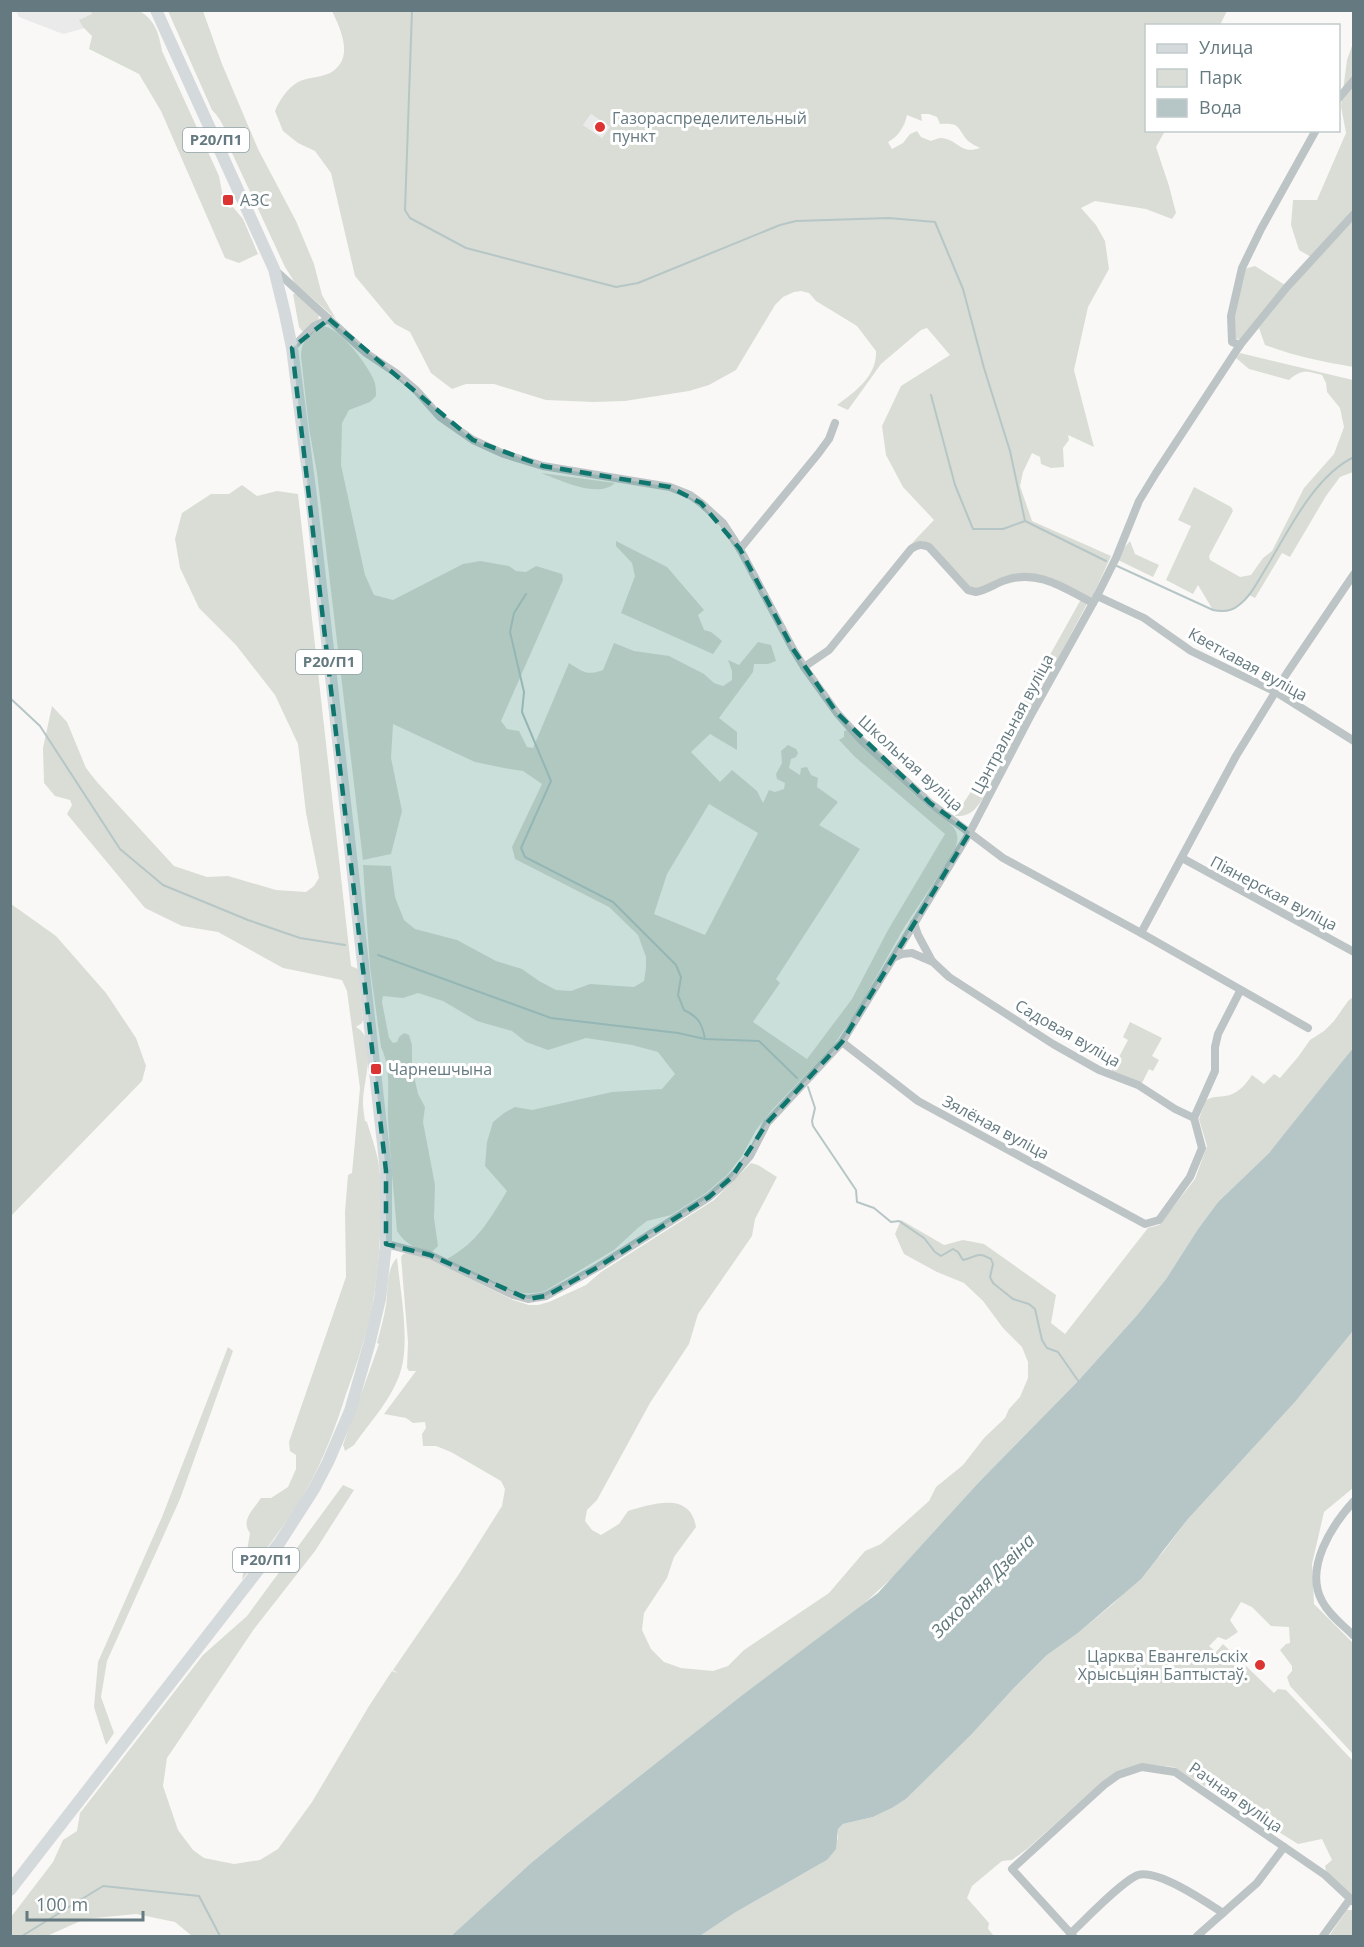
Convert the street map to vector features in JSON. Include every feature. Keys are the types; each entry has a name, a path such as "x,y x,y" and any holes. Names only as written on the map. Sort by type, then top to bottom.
{"main road":[{"name":"Р20/П1","path":"10,1890 280,1542 314,1489 350,1411 380,1299 386,1244 386,1171 376,1069 292,348 274,269 156,10"}],"street":[{"path":"1340,96 1353,80"},
{"path":"1240,345 1232,342 1231,316 1242,268 1315,132"},
{"name":"Цэнтральная вуліца","path":"386,1244 430,1255 513,1295 528,1299 546,1296 598,1267 709,1197 732,1177 750,1156 767,1123 842,1042 970,832 1095,599 1116,558 1139,501 1156,473 1240,345 1287,287 1353,213"},
{"name":"Школьная вуліца","path":"274,269 366,353 396,373 416,390 441,417 473,440 504,454 543,466 650,483 680,491 701,503 723,523 740,549 804,667 837,713 862,741 930,802 1004,858 1308,1028"},
{"path":"292,348 314,326 329,319"},
{"path":"740,549 818,454 829,439 835,423"},
{"name":"Кветкавая вуліца","path":"804,667 828,650 911,549 923,544 968,590 976,592 1006,580 1037,577 1144,618 1191,651 1276,692 1353,741"},
{"path":"1141,933 1236,756 1353,574"},
{"name":"Піянерская вуліца","path":"1182,858 1353,952"},
{"name":"Садовая вуліца","path":"914,923 933,962 949,977 1053,1044 1099,1070 1138,1085 1175,1109 1194,1118"},
{"name":"Садовая вуліца","path":"894,958 912,953 933,962"},
{"path":"1194,1118 1215,1071 1215,1047 1218,1034 1240,991"},
{"name":"Зялёная вуліца","path":"842,1042 918,1101 1145,1224 1159,1220 1190,1177 1202,1148 1194,1118"},
{"path":"1353,1501 1337,1520 1317,1563 1316,1577 1322,1601 1329,1612 1353,1636"},
{"name":"Рачная вуліца","path":"1071,1935 1012,1869 1118,1774 1146,1767 1175,1772 1324,1875 1352,1901"},
{"path":"1197,1936 1257,1883 1284,1847"},
{"path":"1071,1935 1124,1885 1139,1875 1147,1874 1172,1882 1223,1913"},
{"path":"1323,1936 1352,1901"}],"highlighted area":[{"path":"329,319 473,440 543,466 670,487 701,503 740,549 793,649 837,713 930,803 970,832 842,1042 767,1123 732,1177 709,1197 598,1267 546,1296 528,1299 430,1255 386,1244 386,1171 292,348"}],"shaded area":[{"path":"132,10 134,15 63,34 19,17 16,11"},
{"path":"591,114 610,127 602,138 583,125"}],"green space":[{"path":"91,10 139,11 153,23 162,51 219,176 222,192 229,208 233,207 243,219 258,254 239,263 225,258 161,111 139,74 89,49 92,36 79,20 92,14"},
{"path":"168,11 203,11 222,64 258,149 296,221 314,264 322,295 336,319 295,283 285,267 232,153 220,119 212,110"},
{"path":"332,11 1227,11 1220,24 1145,24 1145,132 1164,132 1156,147 1176,213 1172,219 1146,209 1095,201 1081,208 1096,225 1105,241 1109,269 1088,307 1074,370 1094,447 1068,435 1069,440 1063,448 1064,467 1051,468 1041,464 1040,457 1032,453 1023,472 1020,486 1032,521 1111,556 1092,598 1049,577 1037,575 976,590 969,586 930,545 923,541 912,543 934,520 903,487 886,455 882,426 901,386 950,355 927,328 921,330 881,364 848,410 837,405 864,382 873,368 876,351 857,326 816,301 809,293 801,291 783,297 775,305 736,370 709,385 689,391 625,401 593,402 546,400 494,384 466,384 452,389 431,373 410,332 395,324 355,276 331,173 315,151 298,143 283,131 275,111 284,95 298,82 326,75 338,67 344,52 342,35","holes":["591,114 610,127 602,138 583,125","921,114 937,117 940,124 954,125 967,140 980,148 968,150 941,138 931,141 921,137 917,131 892,149 888,142 900,131 907,115 922,121"]},
{"path":"1353,43 1353,211 1311,257 1299,250 1291,225 1293,200 1317,200 1346,133 1341,106 1347,60"},
{"path":"1353,221 1353,367 1309,358 1265,345 1259,328 1295,283"},
{"path":"1255,266 1285,285 1241,340 1234,338 1233,316 1244,269"},
{"path":"293,294 297,294 319,315 318,321 304,332 299,327"},
{"path":"322,326 329,328 344,339 364,363 375,385 376,396 370,402 349,410 342,423 341,465 365,575 374,595 393,600 463,564 480,561 509,566 516,571 526,572 536,566 562,574 563,580 501,721 507,729 519,731 527,747 533,748 569,663 585,672 593,673 603,670 614,643 634,651 669,656 723,686 732,680 728,660 739,665 758,642 771,645 776,661 768,664 754,664 753,672 719,718 737,732 737,750 710,734 691,752 720,782 732,770 757,791 763,803 769,790 775,792 784,789 785,783 777,779 776,774 782,763 781,751 788,745 796,749 798,753 791,759 789,768 800,775 801,768 807,767 811,775 818,778 817,787 838,802 819,825 860,849 776,979 780,983 753,1022 807,1059 852,999 888,930 945,834 855,757 839,740 844,737 844,731 847,730 915,795 948,821 957,835 957,844 953,854 905,926 858,1009 833,1046 756,1130 742,1156 728,1174 706,1193 671,1215 647,1221 614,1250 541,1292 516,1292 447,1259 475,1237 507,1191 485,1166 487,1142 493,1122 515,1107 532,1110 612,1092 662,1089 675,1074 658,1052 632,1045 586,1038 548,1050 526,1042 512,1031 477,1021 443,1001 418,993 403,998 383,996 382,1002 389,1038 393,1043 397,1042 404,1033 409,1035 412,1045 412,1067 418,1094 425,1107 423,1122 435,1185 434,1218 438,1246 432,1252 416,1248 404,1240 397,1231 388,1119 388,1073 381,1047 370,967 363,865 391,866 395,897 404,920 415,929 457,940 496,961 522,969 556,990 571,991 590,984 634,987 644,981 646,957 638,935 609,907 515,859 512,847 542,784 523,771 475,762 393,724 391,758 402,811 391,854 363,860 301,356 304,341","holes":["709,804 758,833 705,935 654,914 667,874"]},
{"path":"1240,353 1353,380 1353,472 1340,477 1326,496 1290,557 1282,553 1255,598 1249,595 1233,608 1219,611 1213,610 1198,585 1193,594 1166,580 1191,526 1178,520 1194,487 1231,507 1233,511 1209,556 1210,560 1240,577 1251,575 1263,558 1272,551 1304,488 1334,454 1344,427 1340,408 1327,392 1322,375 1304,372 1289,380 1249,369 1236,358"},
{"path":"541,473 615,483 608,487 589,489"},
{"path":"242,485 257,496 277,491 298,494 351,966 358,969 363,1020 356,1027 363,1033 368,1050 363,1102 365,1121 378,1162 381,1207 380,1239 371,1314 334,1430 301,1499 242,1580 250,1533 247,1528 247,1519 261,1498 271,1498 288,1487 296,1469 296,1455 290,1451 289,1442 346,1277 345,1212 348,1175 352,1173 360,1088 347,991 342,980 283,968 218,932 182,926 145,908 67,814 72,805 70,800 55,796 44,783 43,748 52,706 67,722 86,768 174,866 207,877 228,876 276,890 306,892 314,886 319,878 306,813 298,744 275,695 236,645 199,608 180,568 175,539 182,513 211,494 229,494"},
{"path":"616,541 667,567 704,610 698,615 704,630 711,632 722,641 713,654 621,613 635,576 632,563 616,546"},
{"path":"1130,541 1135,554 1159,565 1153,577 1118,560"},
{"path":"1083,600 1087,604 985,795 973,811 955,816 989,764 1080,601"},
{"path":"11,904 56,936 106,993 136,1038 146,1066 142,1081 11,1216"},
{"path":"1353,997 1353,1048 1294,1124 1269,1153 1218,1202 1166,1279 1138,1314 1078,1381 979,1482 893,1577 858,1609 741,1696 565,1835 451,1936 192,1936 175,1922 136,1914 85,1919 47,1936 11,1936 11,1917 53,1862 63,1840 77,1831 80,1813 203,1655 247,1616 343,1485 354,1490 315,1551 254,1629 167,1758 163,1786 178,1830 193,1850 204,1858 234,1864 260,1860 278,1849 312,1802 392,1671 398,1673 393,1670 459,1574 502,1506 505,1489 501,1481 451,1452 436,1446 423,1446 422,1434 426,1428 425,1422 413,1423 406,1418 384,1414 416,1371 409,1371 407,1368 408,1342 401,1257 403,1254 428,1258 513,1300 538,1305 586,1285 601,1272 714,1200 751,1163 777,1177 755,1219 752,1236 698,1314 689,1344 650,1403 597,1500 587,1510 585,1521 592,1530 601,1535 619,1524 628,1511 659,1503 678,1504 686,1508 696,1527 674,1557 667,1578 644,1613 642,1630 651,1649 664,1662 681,1668 713,1671 728,1666 744,1650 829,1593 865,1551 881,1544 929,1501 936,1487 963,1465 984,1438 1005,1418 1009,1409 1020,1397 1028,1378 1028,1362 1022,1347 1003,1328 983,1301 964,1283 937,1272 904,1254 895,1234 901,1220 944,1245 963,1240 984,1244 1056,1295 1051,1323 1065,1334 1148,1228 1159,1225 1195,1179 1207,1146 1199,1119 1206,1100 1233,1094 1252,1075 1264,1084 1274,1074 1280,1078 1310,1040 1334,1021"},
{"path":"1130,1022 1162,1038 1152,1056 1159,1060 1153,1071 1149,1069 1142,1083 1111,1072 1128,1040 1123,1037"},
{"path":"397,1258 405,1344 401,1370 393,1390 380,1409 354,1445 345,1451 343,1445 379,1344 377,1343 385,1310 389,1274"},
{"path":"1353,1331 1353,1488 1324,1512 1312,1564 1314,1604 1353,1643 1353,1754 1290,1686 1287,1677 1292,1671 1292,1666 1280,1650 1290,1643 1289,1627 1271,1626 1252,1607 1241,1602 1230,1620 1238,1632 1226,1640 1218,1637 1209,1646 1216,1652 1223,1644 1274,1693 1278,1689 1286,1690 1353,1761 1353,1896 1326,1871 1325,1866 1332,1860 1322,1839 1298,1844 1174,1767 1143,1764 1102,1782 1027,1849 1012,1860 1002,1861 972,1886 967,1898 989,1923 988,1929 994,1936 700,1936 736,1912 827,1860 838,1838 838,1829 843,1824 873,1817 906,1799 1047,1655 1114,1603 1163,1552 1188,1519 1295,1402"},
{"path":"228,1347 233,1351 180,1499 107,1661 101,1697 114,1733 106,1745 94,1707 98,1662 162,1517"},
{"path":"1347,1910 1353,1910 1353,1936 1329,1936"}],"water":[{"name":"Заходняя Дзвіна","path":"1353,1048 1353,1331 1295,1402 1188,1519 1141,1579 1078,1633 1047,1655 906,1799 873,1817 843,1824 838,1829 836,1849 827,1860 736,1912 700,1936 451,1936 565,1835 741,1696 878,1593 1138,1314 1166,1279 1218,1202 1269,1153"}],"waterway":[{"path":"412,10 405,210 410,218 466,248 616,287 638,283 780,225 796,221 889,218 935,222 963,289 984,368 1010,451 1025,521 1106,561"},
{"path":"931,395 955,485 973,529 1003,529 1025,521"},
{"path":"1117,566 1213,610 1233,609 1254,588 1314,491 1326,477 1354,457"},
{"path":"526,594 514,613 510,632 524,692 522,712 551,781 521,848 525,857 613,902 676,965 681,977 678,995 684,1010 699,1022 705,1039"},
{"path":"10,698 40,726 120,849 163,885 248,920 300,938 345,945"},
{"path":"378,955 551,1018 678,1033 705,1039 759,1041 797,1078"},
{"path":"808,1087 815,1108 813,1126 856,1190 857,1202 874,1208 891,1222 899,1221 924,1238 941,1256 953,1249 963,1260 979,1255 991,1259 993,1264 990,1277 993,1283 1013,1299 1029,1304 1035,1309 1042,1340 1047,1348 1058,1352 1079,1382"},
{"path":"22,1936 103,1886 199,1896 220,1936"}],"place":[{"name":"Газораспределительный пункт","path":"600,127"},
{"name":"АЗС","path":"228,200"},
{"name":"Чарнешчына","path":"376,1069"},
{"name":"Царква Евангельскіх Хрысьціян Баптыстаў.","path":"1260,1665"}]}
